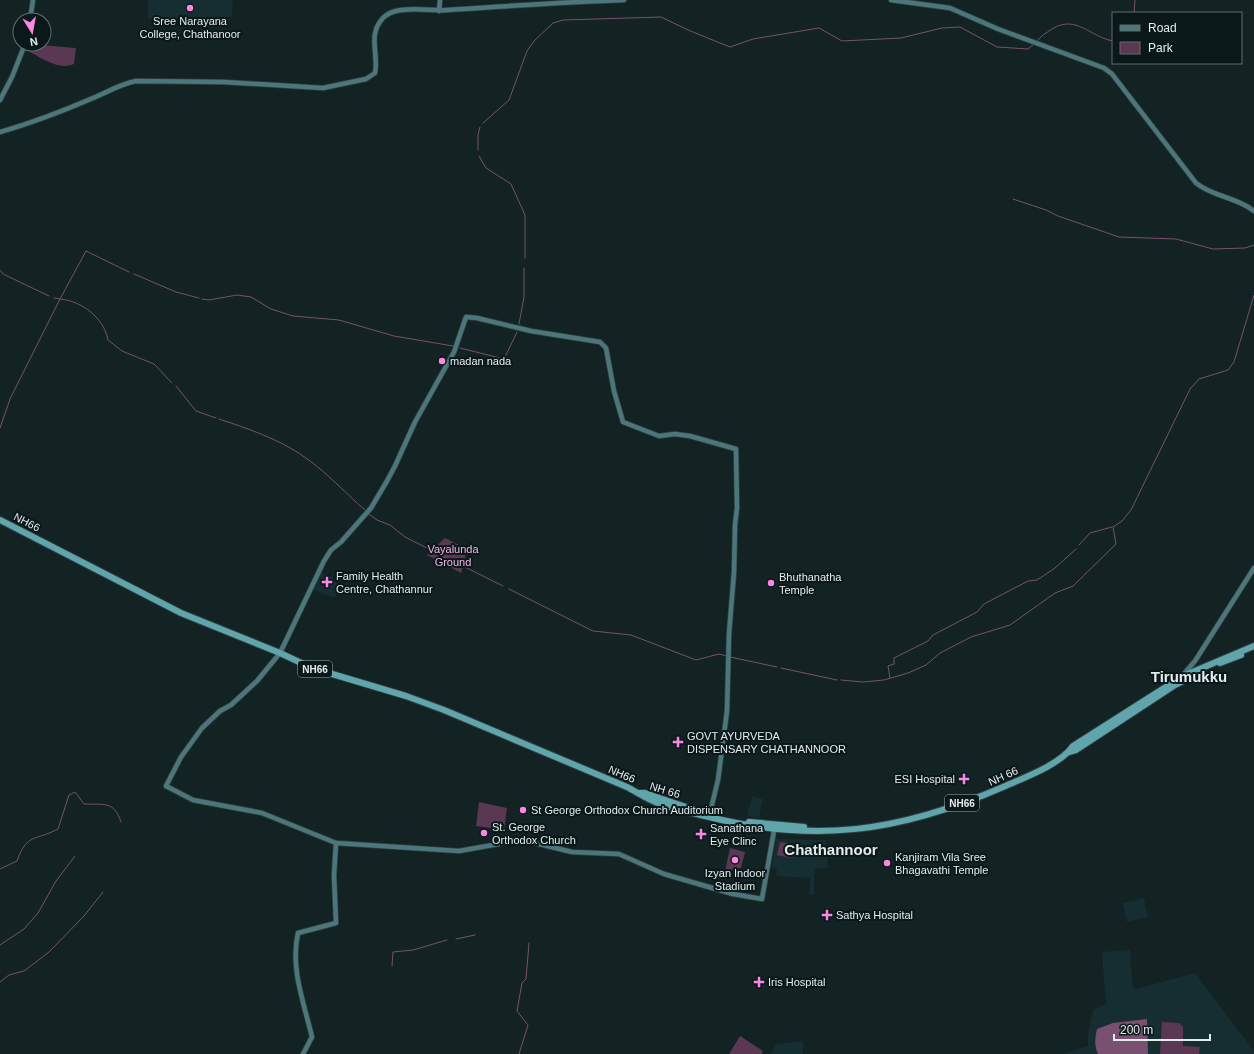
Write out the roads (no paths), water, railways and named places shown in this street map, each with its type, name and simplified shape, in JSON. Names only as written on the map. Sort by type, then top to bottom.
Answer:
[{"type":"highway","name":"NH66","points":[[0,520],[181,613],[280,653],[312,668],[406,696],[444,710],[640,793]]},
{"type":"highway","name":"NH 66","points":[[1069,752],[1073,746],[1183,676],[1254,646]]},
{"type":"highway","name":"NH 66","points":[[640,793],[645,793],[709,815],[775,827],[847,830],[886,825],[962,804],[1024,777],[1069,752],[1076,750],[1175,685],[1210,667],[1254,650]]},
{"type":"street","points":[[31,12],[33,0]]},
{"type":"street","points":[[439,11],[440,0]]},
{"type":"street","points":[[0,132],[89,100],[122,85],[136,81],[223,82],[323,88],[366,79],[375,74],[374,36],[383,17],[397,11],[439,11],[565,2],[624,0]]},
{"type":"street","points":[[891,0],[950,8],[998,29],[1101,67],[1109,72],[1196,183],[1207,191],[1245,204],[1254,211]]},
{"type":"street","points":[[0,100],[12,77],[21,52]]},
{"type":"street","points":[[709,815],[718,780],[722,755],[728,693],[728,652],[737,508],[736,449],[690,436],[675,434],[659,436],[623,422],[614,391],[606,348],[600,342],[525,330],[478,318],[466,317],[454,352],[409,433],[396,466],[371,508],[341,542],[331,550],[324,561],[280,653],[257,681],[231,705],[220,711],[202,728],[181,757],[166,786],[193,800],[262,813],[336,843],[459,851],[510,842],[531,842],[572,852],[619,854],[664,874],[733,894],[762,899],[775,827]]},
{"type":"street","points":[[1183,676],[1254,568]]},
{"type":"street","points":[[1194,661],[1195,670]]},
{"type":"street","points":[[303,1054],[312,1037],[296,974],[295,946],[298,933],[336,924],[334,876],[336,843]]},
{"type":"waterway","points":[[1134,12],[1135,0]]},
{"type":"waterway","points":[[483,123],[509,100],[527,51],[534,41],[553,23],[563,20],[661,17],[730,47],[753,39],[819,28],[842,41],[901,38],[942,28],[960,27],[997,47],[1028,49],[1033,45]]},
{"type":"waterway","points":[[1037,41],[1052,29],[1068,24],[1076,25],[1105,39],[1112,41]]},
{"type":"waterway","points":[[478,150],[478,135],[480,127]]},
{"type":"waterway","points":[[479,156],[486,168],[511,184],[525,215],[525,258]]},
{"type":"waterway","points":[[1013,199],[1119,237],[1176,239],[1213,249],[1245,248],[1254,245]]},
{"type":"waterway","points":[[54,298],[60,299],[86,251],[129,272]]},
{"type":"waterway","points":[[519,324],[524,297],[524,268]]},
{"type":"waterway","points":[[0,270],[3,274],[49,296]]},
{"type":"waterway","points":[[134,274],[176,292],[199,298]]},
{"type":"waterway","points":[[202,299],[209,300],[237,295],[251,297],[271,309],[293,316],[339,320],[394,336],[453,346]]},
{"type":"waterway","points":[[841,680],[863,682],[884,680],[908,673],[926,665],[940,653],[971,637],[1010,625],[1055,593],[1073,586],[1116,544],[1113,527],[1122,521],[1131,510],[1190,389],[1199,379],[1228,370],[1234,362],[1254,295]]},
{"type":"waterway","points":[[0,428],[10,399],[60,299],[76,303],[91,312],[102,325],[108,340],[122,351],[154,364],[172,383]]},
{"type":"waterway","points":[[460,348],[504,359],[517,332]]},
{"type":"waterway","points":[[176,386],[196,411],[216,418]]},
{"type":"waterway","points":[[219,419],[271,438],[291,448],[326,474],[365,510]]},
{"type":"waterway","points":[[369,514],[377,520],[390,525],[405,537],[503,586]]},
{"type":"waterway","points":[[1079,545],[1090,533],[1112,527]]},
{"type":"waterway","points":[[890,678],[888,666],[894,664],[894,658],[928,641],[933,635],[977,612],[984,604],[1028,581],[1037,580],[1055,568],[1076,549]]},
{"type":"waterway","points":[[509,589],[593,631],[631,635],[696,660],[719,654],[727,656]]},
{"type":"waterway","points":[[730,657],[777,667]]},
{"type":"waterway","points":[[781,668],[837,680]]},
{"type":"waterway","points":[[0,869],[17,861],[24,846],[28,842],[58,829],[69,795],[75,792],[84,804],[102,804],[111,807],[115,810],[121,822]]},
{"type":"waterway","points":[[0,945],[24,929],[38,913],[56,881],[75,856]]},
{"type":"waterway","points":[[0,982],[9,975],[24,971],[49,952],[84,916],[103,892]]},
{"type":"waterway","points":[[456,939],[475,935]]},
{"type":"waterway","points":[[392,966],[393,952],[413,950],[447,940]]},
{"type":"waterway","points":[[519,1054],[528,1025],[517,1011],[522,983],[526,979],[529,943]]},
{"type":"place","name":"Sree Narayana College, Chathanoor","points":[[190,8]]},
{"type":"place","name":"madan nada","points":[[442,361]]},
{"type":"place","name":"Family Health Centre, Chathannur","points":[[327,582]]},
{"type":"place","name":"Bhuthanatha Temple","points":[[771,583]]},
{"type":"place","name":"GOVT AYURVEDA DISPENSARY CHATHANNOOR","points":[[678,742]]},
{"type":"place","name":"ESI Hospital","points":[[964,779]]},
{"type":"place","name":"St George Orthodox Church Auditorium","points":[[523,810]]},
{"type":"place","name":"St. George Orthodox Church","points":[[484,833]]},
{"type":"place","name":"Sanathana Eye Clinc","points":[[701,834]]},
{"type":"place","name":"Izyan Indoor Stadium","points":[[735,860]]},
{"type":"place","name":"Kanjiram Vila Sree Bhagavathi Temple","points":[[887,863]]},
{"type":"place","name":"Sathya Hospital","points":[[827,915]]},
{"type":"place","name":"Iris Hospital","points":[[759,982]]},
{"type":"district","name":"Tirumukku","points":[[1189,676]]},
{"type":"district","name":"Chathannoor","points":[[831,849]]},
{"type":"park label","name":"Vayalunda Ground","points":[[453,555]]}]
